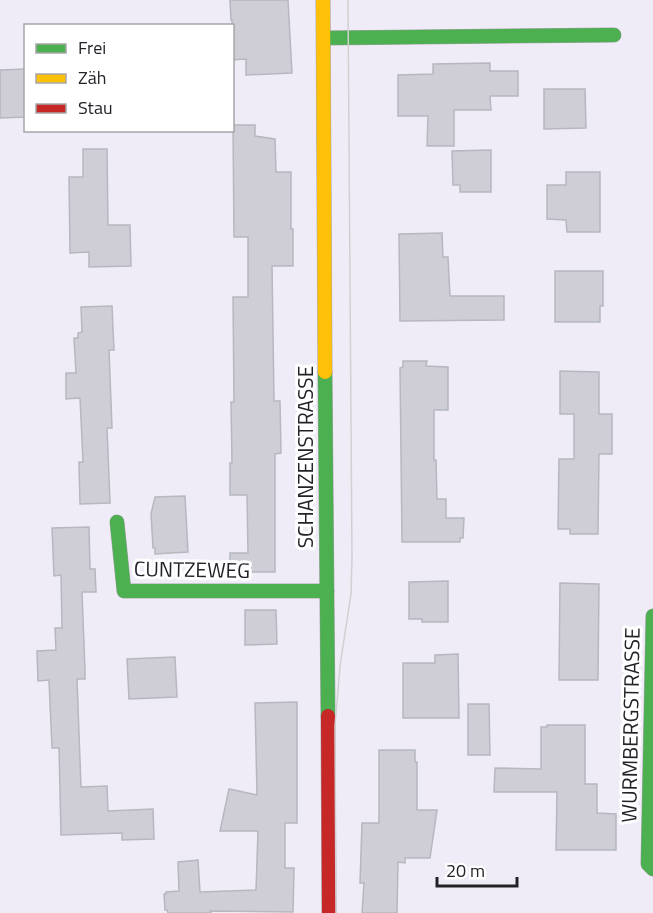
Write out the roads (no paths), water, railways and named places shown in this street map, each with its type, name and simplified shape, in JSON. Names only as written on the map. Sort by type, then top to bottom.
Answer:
[{"type":"street","name":"SCHANZENSTRASSE","points":[[323,0],[329,913]]},
{"type":"street","points":[[324,38],[614,35]]},
{"type":"street","name":"CUNTZEWEG","points":[[117,522],[124,591],[327,591]]},
{"type":"street","name":"WURMBERGSTRASSE","points":[[653,616],[648,864],[653,869]]},
{"type":"tram line","points":[[336,913],[335,726],[340,666],[351,594],[352,559],[348,0]]}]
